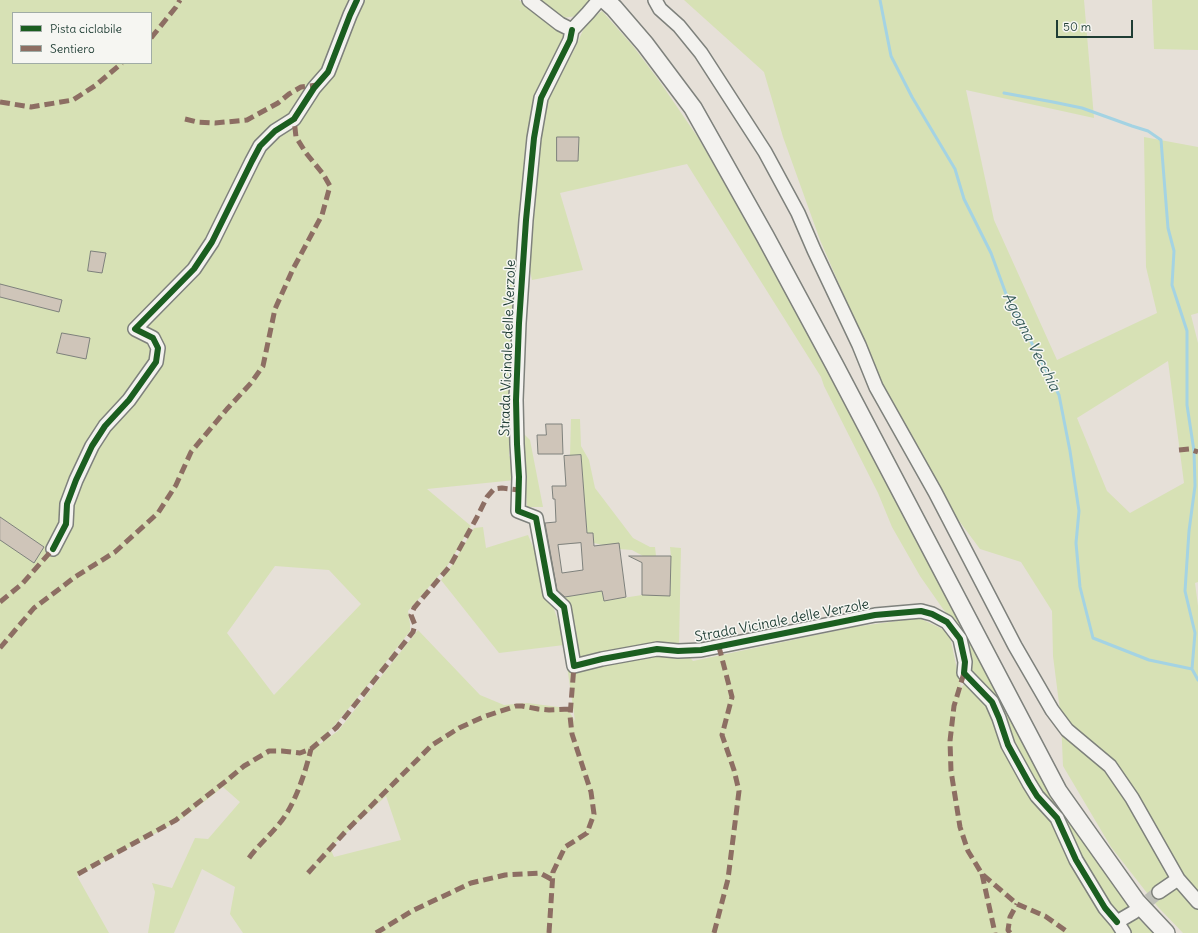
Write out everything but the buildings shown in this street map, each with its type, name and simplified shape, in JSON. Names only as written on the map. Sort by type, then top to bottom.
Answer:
[{"type":"main road","points":[[606,3],[645,44],[693,108],[765,236],[838,371],[1058,791],[1136,901],[1166,933]]},
{"type":"street","points":[[53,549],[66,524],[67,504],[76,480],[92,446],[105,426],[130,400],[156,362],[158,348],[153,338],[135,329],[194,269],[212,242],[260,146],[275,131],[294,119],[314,88],[328,72],[357,0]]},
{"type":"street","points":[[529,0],[560,24],[572,30],[588,13],[606,3]]},
{"type":"street","points":[[655,0],[660,9],[679,26],[701,53],[766,152],[798,214],[859,345],[876,387],[935,492],[1015,646],[1052,710],[1067,730],[1110,766],[1132,798],[1178,879],[1198,902]]},
{"type":"street","name":"Strada Vicinale delle Verzole","points":[[572,30],[570,40],[541,98],[534,138],[526,220],[519,323],[516,400],[519,477],[518,511],[536,518],[550,594],[564,607],[574,666],[602,659],[657,649],[678,651],[701,650],[875,614],[921,611],[932,614],[947,622],[960,639],[965,662],[964,673],[992,702],[1008,745],[1029,783],[1037,796],[1057,818],[1083,873],[1105,908],[1121,928]]},
{"type":"street","points":[[1159,892],[1178,879]]},
{"type":"street","points":[[1121,928],[1134,912]]},
{"type":"green space","points":[[0,0],[519,0],[564,33],[563,43],[538,98],[511,404],[509,456],[517,459],[522,445],[523,433],[530,440],[543,507],[527,507],[525,479],[427,489],[471,526],[448,565],[408,611],[410,631],[368,685],[314,748],[338,731],[418,630],[480,695],[504,705],[527,703],[567,708],[575,721],[564,645],[499,653],[441,580],[452,565],[474,528],[483,527],[486,548],[528,535],[562,633],[557,598],[602,591],[604,601],[642,595],[670,595],[670,547],[681,548],[679,646],[693,661],[854,627],[919,618],[949,632],[961,688],[966,682],[987,702],[1022,786],[1034,801],[1054,821],[1071,865],[1119,933],[243,933],[230,914],[235,887],[202,869],[174,933],[148,933],[155,892],[152,883],[172,888],[195,838],[208,839],[240,802],[223,787],[183,818],[77,876],[109,933],[0,933]],"holes":[[[275,566],[329,570],[361,604],[274,695],[227,633]],[[386,796],[401,840],[334,857],[330,848]]]},
{"type":"green space","points":[[536,0],[589,0],[591,2],[577,16],[563,18]]},
{"type":"green space","points":[[684,0],[1084,0],[1094,118],[966,90],[994,220],[1057,360],[1157,313],[1146,267],[1144,137],[1198,147],[1198,313],[1191,315],[1198,343],[1198,582],[1195,583],[1198,606],[1198,933],[1183,933],[1158,907],[1111,847],[1063,766],[1061,719],[1053,656],[1052,611],[1021,562],[980,549],[948,506],[884,388],[820,240],[783,137],[764,72]],"holes":[[[1168,361],[1184,483],[1130,513],[1107,491],[1077,418]]]},
{"type":"green space","points":[[1152,0],[1198,0],[1198,50],[1154,49]]},
{"type":"green space","points":[[602,11],[633,46],[699,139],[759,243],[830,375],[864,434],[1034,763],[1044,780],[1076,825],[1096,860],[1133,907],[1118,916],[1091,879],[1060,813],[1041,790],[1022,760],[994,697],[971,669],[960,629],[943,609],[920,576],[892,527],[878,493],[824,386],[821,377],[687,164],[560,193],[583,270],[532,280],[529,267],[529,238],[535,209],[537,169],[546,107],[584,28]]},
{"type":"green space","points":[[571,419],[580,419],[581,446],[589,460],[595,488],[633,538],[650,547],[655,547],[656,556],[643,556],[632,550],[619,549],[594,543],[593,533],[587,533],[581,455],[570,456]]},
{"type":"green space","points":[[1136,916],[1153,933],[1126,933],[1124,925]]},
{"type":"waterway","name":"Agogna Vecchia","points":[[880,0],[891,56],[912,97],[955,169],[964,199],[991,253],[1006,294],[1059,395],[1070,451],[1079,511],[1076,543],[1080,587],[1093,638],[1149,660],[1192,669],[1198,680]]},
{"type":"waterway","points":[[1004,93],[1082,108],[1148,131],[1161,140],[1168,228],[1174,251],[1172,285],[1187,331],[1187,405],[1194,451],[1195,486],[1189,531],[1185,591],[1195,633],[1192,669]]},
{"type":"tunnel","points":[[1134,912],[1159,892]]},
{"type":"marked path","points":[[152,37],[180,0]]},
{"type":"marked path","points":[[0,102],[31,107],[73,100],[96,85],[121,64]]},
{"type":"marked path","points":[[185,119],[197,122],[215,123],[247,120],[278,103],[301,87],[317,85]]},
{"type":"marked path","points":[[0,648],[34,608],[75,577],[115,552],[158,513],[176,485],[191,452],[251,383],[263,366],[275,309],[293,269],[322,215],[330,186],[296,137],[294,119]]},
{"type":"marked path","points":[[1179,450],[1189,449],[1198,452]]},
{"type":"marked path","points":[[78,874],[176,820],[244,766],[269,751],[300,753],[311,749],[337,727],[413,632],[415,625],[411,615],[414,608],[450,566],[487,497],[494,489],[502,488],[519,490]]},
{"type":"marked path","points":[[0,602],[22,584],[53,549]]},
{"type":"marked path","points":[[714,933],[728,879],[739,791],[734,770],[722,735],[732,697],[719,647]]},
{"type":"marked path","points":[[549,933],[553,872],[565,847],[587,833],[594,814],[591,792],[572,734],[570,716],[574,666]]},
{"type":"marked path","points":[[964,673],[954,706],[950,741],[951,771],[960,827],[968,851],[982,874],[1017,904],[1045,916],[1069,933]]},
{"type":"marked path","points":[[308,873],[346,831],[432,745],[459,728],[483,717],[516,706],[549,710],[571,709]]},
{"type":"marked path","points":[[249,858],[277,827],[289,809],[301,784],[311,749]]},
{"type":"marked path","points":[[376,933],[412,911],[471,883],[505,875],[540,873],[553,880]]},
{"type":"marked path","points":[[982,874],[995,933]]},
{"type":"marked path","points":[[1010,933],[1008,930],[1010,917],[1017,904]]},
{"type":"cycle path","points":[[53,549],[66,524],[67,504],[76,480],[92,446],[105,426],[129,400],[156,362],[158,348],[153,338],[135,329],[194,269],[212,242],[260,146],[275,131],[294,119],[314,88],[328,72],[357,0]]},
{"type":"cycle path","points":[[572,30],[570,40],[541,98],[534,138],[526,220],[519,323],[516,400],[519,477],[518,511],[536,518],[550,594],[564,607],[574,666],[602,659],[657,649],[678,651],[701,650],[875,615],[921,611],[932,614],[947,622],[960,639],[965,662],[964,673],[992,702],[1008,745],[1029,783],[1037,796],[1057,818],[1076,860],[1105,908],[1117,922]]}]
